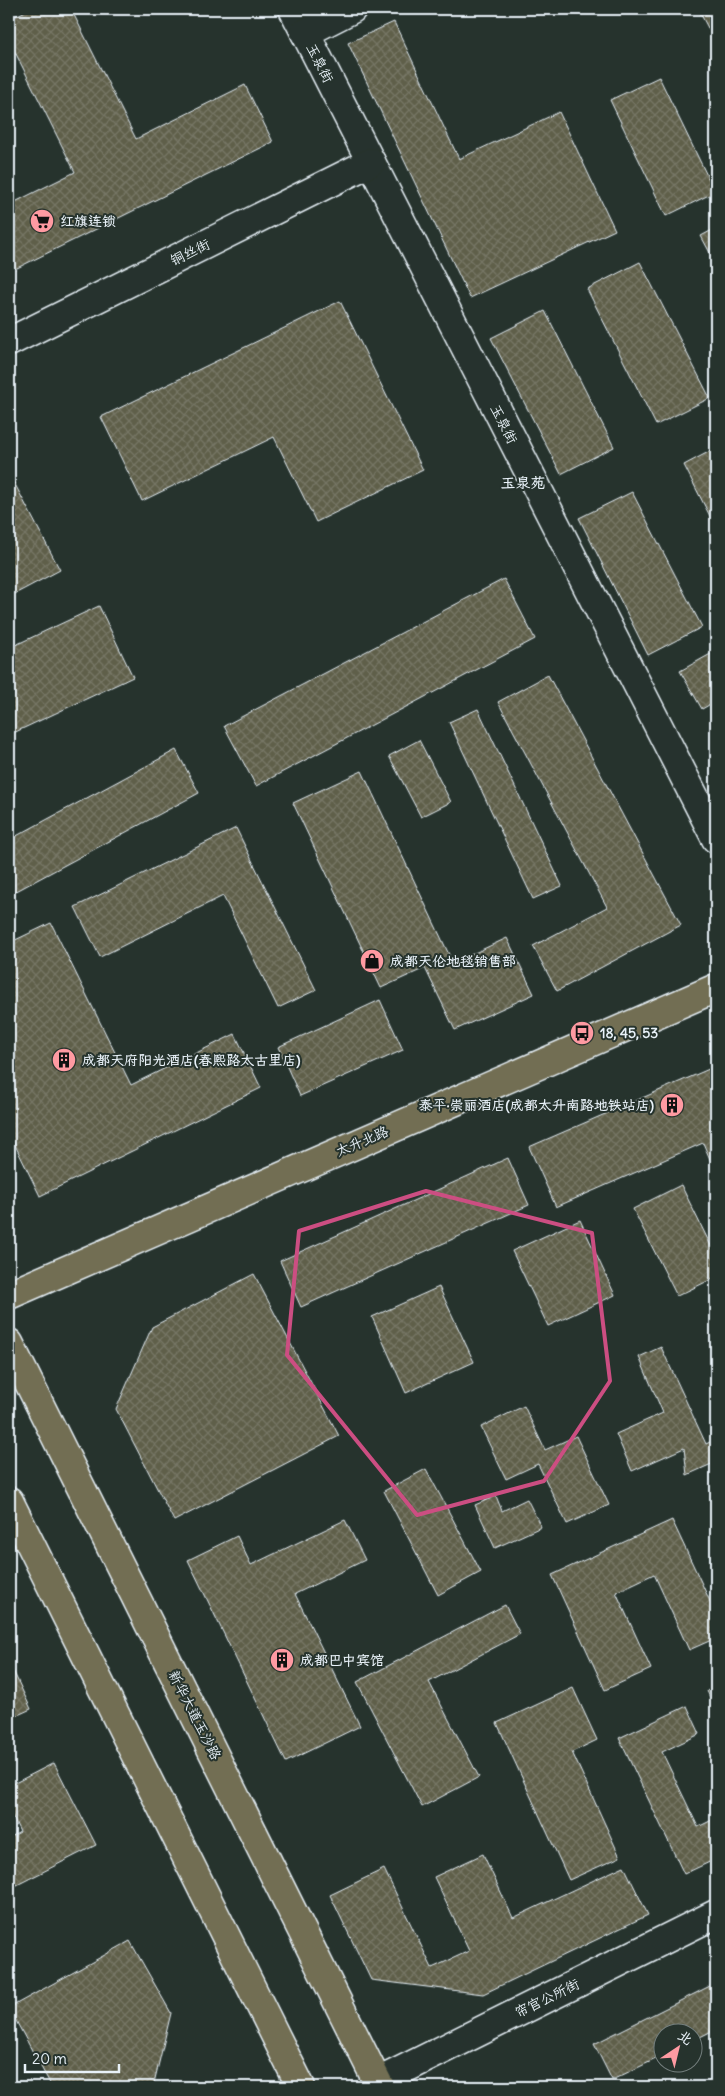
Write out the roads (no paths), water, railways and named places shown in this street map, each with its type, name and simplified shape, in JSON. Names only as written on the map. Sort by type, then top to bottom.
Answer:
[{"type":"main road","name":"太升北路","points":[[9,1295],[716,988]]},
{"type":"main road","name":"新华大道玉沙路","points":[[9,1343],[379,2084]]},
{"type":"main road","points":[[9,1501],[301,2087]]},
{"type":"street","name":"玉泉街","points":[[293,9],[716,839]]},
{"type":"street","points":[[305,33],[352,9]]},
{"type":"street","name":"铜丝街","points":[[9,342],[371,162]]},
{"type":"street","name":"帘官公所街","points":[[379,2084],[716,1914]]},
{"type":"place","name":"红旗连锁","points":[[42,221]]},
{"type":"place","name":"成都天伦地毯销售部","points":[[372,961]]},
{"type":"place","name":"18, 45, 53","points":[[582,1033]]},
{"type":"place","name":"成都天府阳光酒店(春熙路太古里店)","points":[[64,1060]]},
{"type":"place","name":"泰平·崇丽酒店(成都太升南路地铁站店)","points":[[672,1105]]},
{"type":"place","name":"成都巴中宾馆","points":[[282,1660]]},
{"type":"district","name":"玉泉苑","points":[[523,482]]}]
